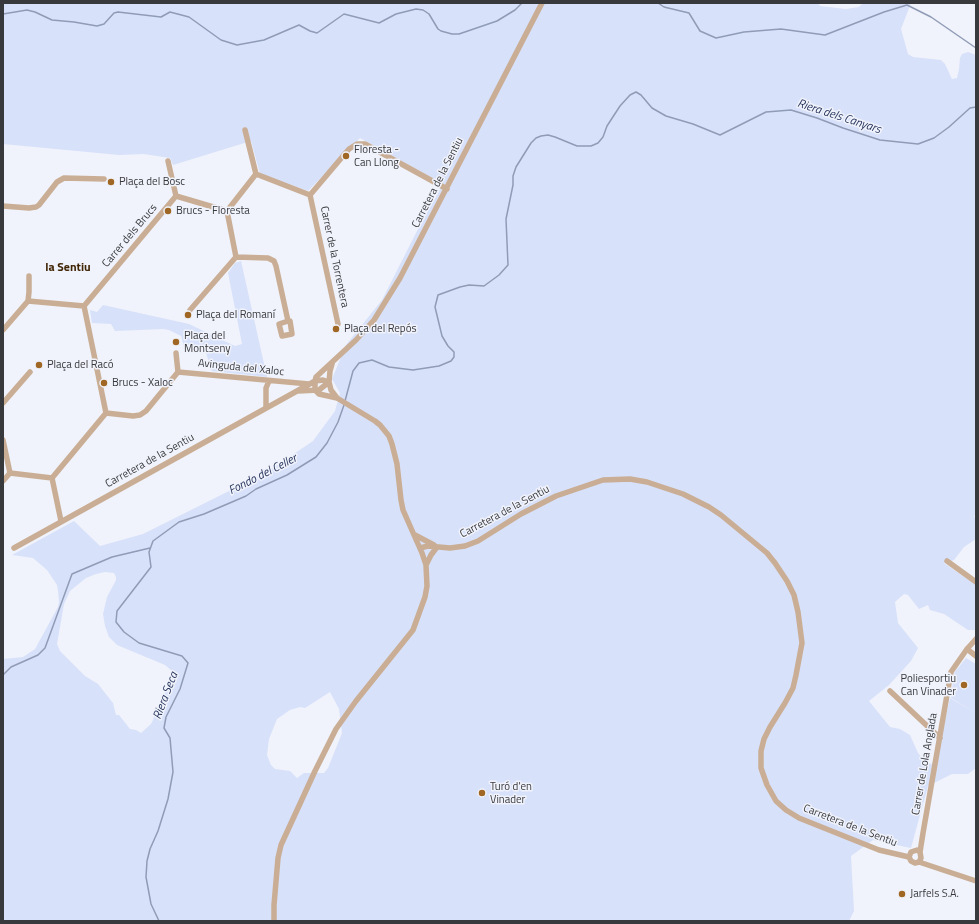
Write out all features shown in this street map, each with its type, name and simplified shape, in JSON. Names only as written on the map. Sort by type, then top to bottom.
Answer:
[{"type":"street","name":"Carretera de la Sentiu","points":[[315,380],[374,320],[400,278],[542,3]]},
{"type":"street","points":[[245,130],[256,174]]},
{"type":"street","points":[[256,174],[310,195],[349,149],[357,144],[364,144],[447,189]]},
{"type":"street","points":[[168,161],[176,196],[227,211]]},
{"type":"street","points":[[236,257],[227,211],[256,174]]},
{"type":"street","points":[[3,206],[29,208],[36,207],[57,182],[64,178],[104,179]]},
{"type":"street","name":"Carrer de la Torrentera","points":[[310,195],[338,324]]},
{"type":"street","name":"Carrer dels Brucs","points":[[84,306],[176,196]]},
{"type":"street","points":[[190,310],[236,257]]},
{"type":"street","points":[[236,257],[268,258],[274,261],[288,321]]},
{"type":"street","points":[[3,330],[28,301],[29,276]]},
{"type":"street","points":[[28,301],[84,306],[106,413]]},
{"type":"street","points":[[106,413],[133,416],[140,415],[146,410],[178,372],[176,353]]},
{"type":"street","points":[[335,361],[330,371],[329,382],[331,390],[339,399]]},
{"type":"street","points":[[3,403],[30,372]]},
{"type":"street","name":"Avinguda del Xaloc","points":[[178,372],[309,384]]},
{"type":"street","points":[[257,380],[266,388]]},
{"type":"street","points":[[296,392],[315,380],[329,382]]},
{"type":"street","points":[[315,380],[315,390]]},
{"type":"street","name":"Avinguda del Xaloc","points":[[299,383],[315,380]]},
{"type":"street","points":[[266,408],[266,388],[269,381]]},
{"type":"street","points":[[296,392],[323,388],[329,382]]},
{"type":"street","points":[[274,921],[278,858],[281,845],[336,729],[356,701],[413,630],[425,597],[427,586],[426,565],[400,500],[397,464],[389,436],[380,425],[354,408],[339,399],[320,394],[315,390]]},
{"type":"street","name":"Carretera de la Sentiu","points":[[14,548],[296,392]]},
{"type":"street","points":[[52,478],[106,413]]},
{"type":"street","points":[[3,440],[10,473]]},
{"type":"street","points":[[10,473],[52,478]]},
{"type":"street","points":[[3,481],[10,473]]},
{"type":"street","points":[[52,478],[62,521]]},
{"type":"street","name":"Carretera de la Sentiu","points":[[421,551],[428,546],[458,548],[478,541],[521,514],[556,496],[603,480],[630,479],[660,485],[683,494],[709,507],[759,546],[775,563],[794,595],[802,643],[796,675],[793,688],[786,703],[770,727],[764,739],[761,750],[761,768],[767,785],[776,801],[786,810],[799,818],[879,850],[909,857]]},
{"type":"street","name":"Carretera de la Sentiu","points":[[414,534],[438,547]]},
{"type":"street","points":[[426,565],[431,555],[438,547]]},
{"type":"street","points":[[947,561],[976,582]]},
{"type":"street","name":"Carrer de Lola Anglada","points":[[920,852],[951,672],[976,639]]},
{"type":"street","points":[[967,649],[976,656]]},
{"type":"street","points":[[890,691],[940,738]]},
{"type":"street","points":[[919,862],[922,856],[920,852],[917,850],[910,853],[909,857],[913,862],[919,862],[976,881]]},
{"type":"shaded area","points":[[3,3],[818,3],[820,6],[846,9],[859,7],[863,3],[911,3],[901,29],[908,54],[913,57],[941,60],[945,64],[952,79],[957,78],[962,54],[968,52],[976,55],[976,512],[974,517],[976,518],[976,539],[964,547],[954,560],[944,563],[976,585],[976,630],[968,630],[944,614],[930,610],[928,605],[919,609],[908,595],[904,594],[895,602],[898,623],[918,648],[911,661],[889,685],[869,701],[890,727],[900,729],[910,735],[918,753],[927,763],[932,764],[942,734],[950,698],[976,713],[976,768],[968,774],[952,774],[928,786],[911,848],[873,840],[851,856],[854,911],[849,921],[3,921],[3,659],[23,657],[35,649],[58,607],[59,602],[57,585],[47,570],[33,558],[12,555],[74,521],[100,546],[143,534],[267,472],[313,441],[335,411],[340,393],[332,379],[346,345],[382,300],[443,184],[360,138],[308,191],[260,174],[251,141],[173,165],[170,158],[144,154],[119,155],[3,144]],"holes":[[[105,572],[114,573],[116,577],[116,580],[107,597],[103,614],[109,637],[117,645],[165,665],[172,671],[169,685],[157,707],[153,720],[151,724],[141,733],[130,729],[119,715],[116,715],[113,703],[98,684],[85,676],[60,651],[57,644],[64,604],[70,591],[86,578]],[[330,692],[339,709],[342,733],[328,768],[324,773],[304,773],[297,778],[290,771],[275,769],[271,765],[267,755],[269,739],[277,719],[290,710],[300,707],[305,708]]]},
{"type":"shaded area","points":[[241,261],[267,377],[212,371],[204,347],[185,351],[181,336],[169,330],[115,331],[111,324],[92,323],[90,310],[97,312],[103,305],[189,324],[235,346],[242,344],[228,273],[235,263]]},
{"type":"shaded area","name":"Poliesportiu Can Vinader","points":[[966,658],[976,664],[976,713],[951,698],[954,673]]},
{"type":"waterway","points":[[3,14],[27,10],[52,20],[97,26],[104,24],[114,13],[118,12],[161,17],[170,12],[189,17],[221,40],[237,45],[264,40],[299,25],[317,33],[344,14],[379,23],[396,14],[416,9],[423,10],[429,14],[438,29],[441,31],[459,34],[497,21],[515,10],[522,3]]},
{"type":"waterway","points":[[658,3],[664,7],[689,13],[700,31],[716,38],[744,32],[781,29],[825,35],[884,12],[907,5],[931,17],[976,48]]},
{"type":"waterway","name":"Riera dels Canyars","points":[[345,401],[353,371],[359,363],[372,360],[389,367],[413,370],[439,366],[451,361],[454,357],[454,352],[442,336],[435,307],[438,295],[469,285],[484,286],[499,275],[508,265],[506,219],[513,185],[513,176],[516,167],[531,143],[536,138],[548,135],[577,146],[591,146],[598,143],[603,137],[607,126],[620,106],[630,95],[636,92],[641,95],[652,108],[666,116],[693,124],[720,135],[766,112],[791,110],[880,140],[918,144],[934,138],[970,108],[976,107]]},
{"type":"waterway","name":"Riera Seca","points":[[159,921],[151,904],[146,877],[147,861],[168,799],[173,772],[170,738],[164,728],[166,717],[180,689],[188,663],[182,656],[139,643],[124,632],[116,622],[117,611],[151,567],[149,552],[153,541],[179,522],[204,514],[246,496],[256,489],[287,475],[316,457],[327,443],[338,422],[344,405]]},
{"type":"waterway","name":"Fondo del Celler","points":[[3,675],[11,667],[38,655],[45,648],[72,574],[112,557],[150,548]]},
{"type":"place","name":"Floresta - Can Llong","points":[[346,156]]},
{"type":"place","name":"Plaça del Bosc","points":[[111,182]]},
{"type":"place","name":"Brucs - Floresta","points":[[168,211]]},
{"type":"place","name":"Plaça del Romaní","points":[[188,315]]},
{"type":"place","name":"Plaça del Repós","points":[[336,329]]},
{"type":"place","name":"Plaça del Montseny","points":[[176,342]]},
{"type":"place","name":"Plaça del Racó","points":[[39,365]]},
{"type":"place","name":"Brucs - Xaloc","points":[[104,383]]},
{"type":"place","name":"Poliesportiu Can Vinader","points":[[964,685]]},
{"type":"place","name":"Turó d'en Vinader","points":[[482,793]]},
{"type":"place","name":"Jarfels S.A.","points":[[902,894]]},
{"type":"district","name":"la Sentiu","points":[[68,268]]}]
